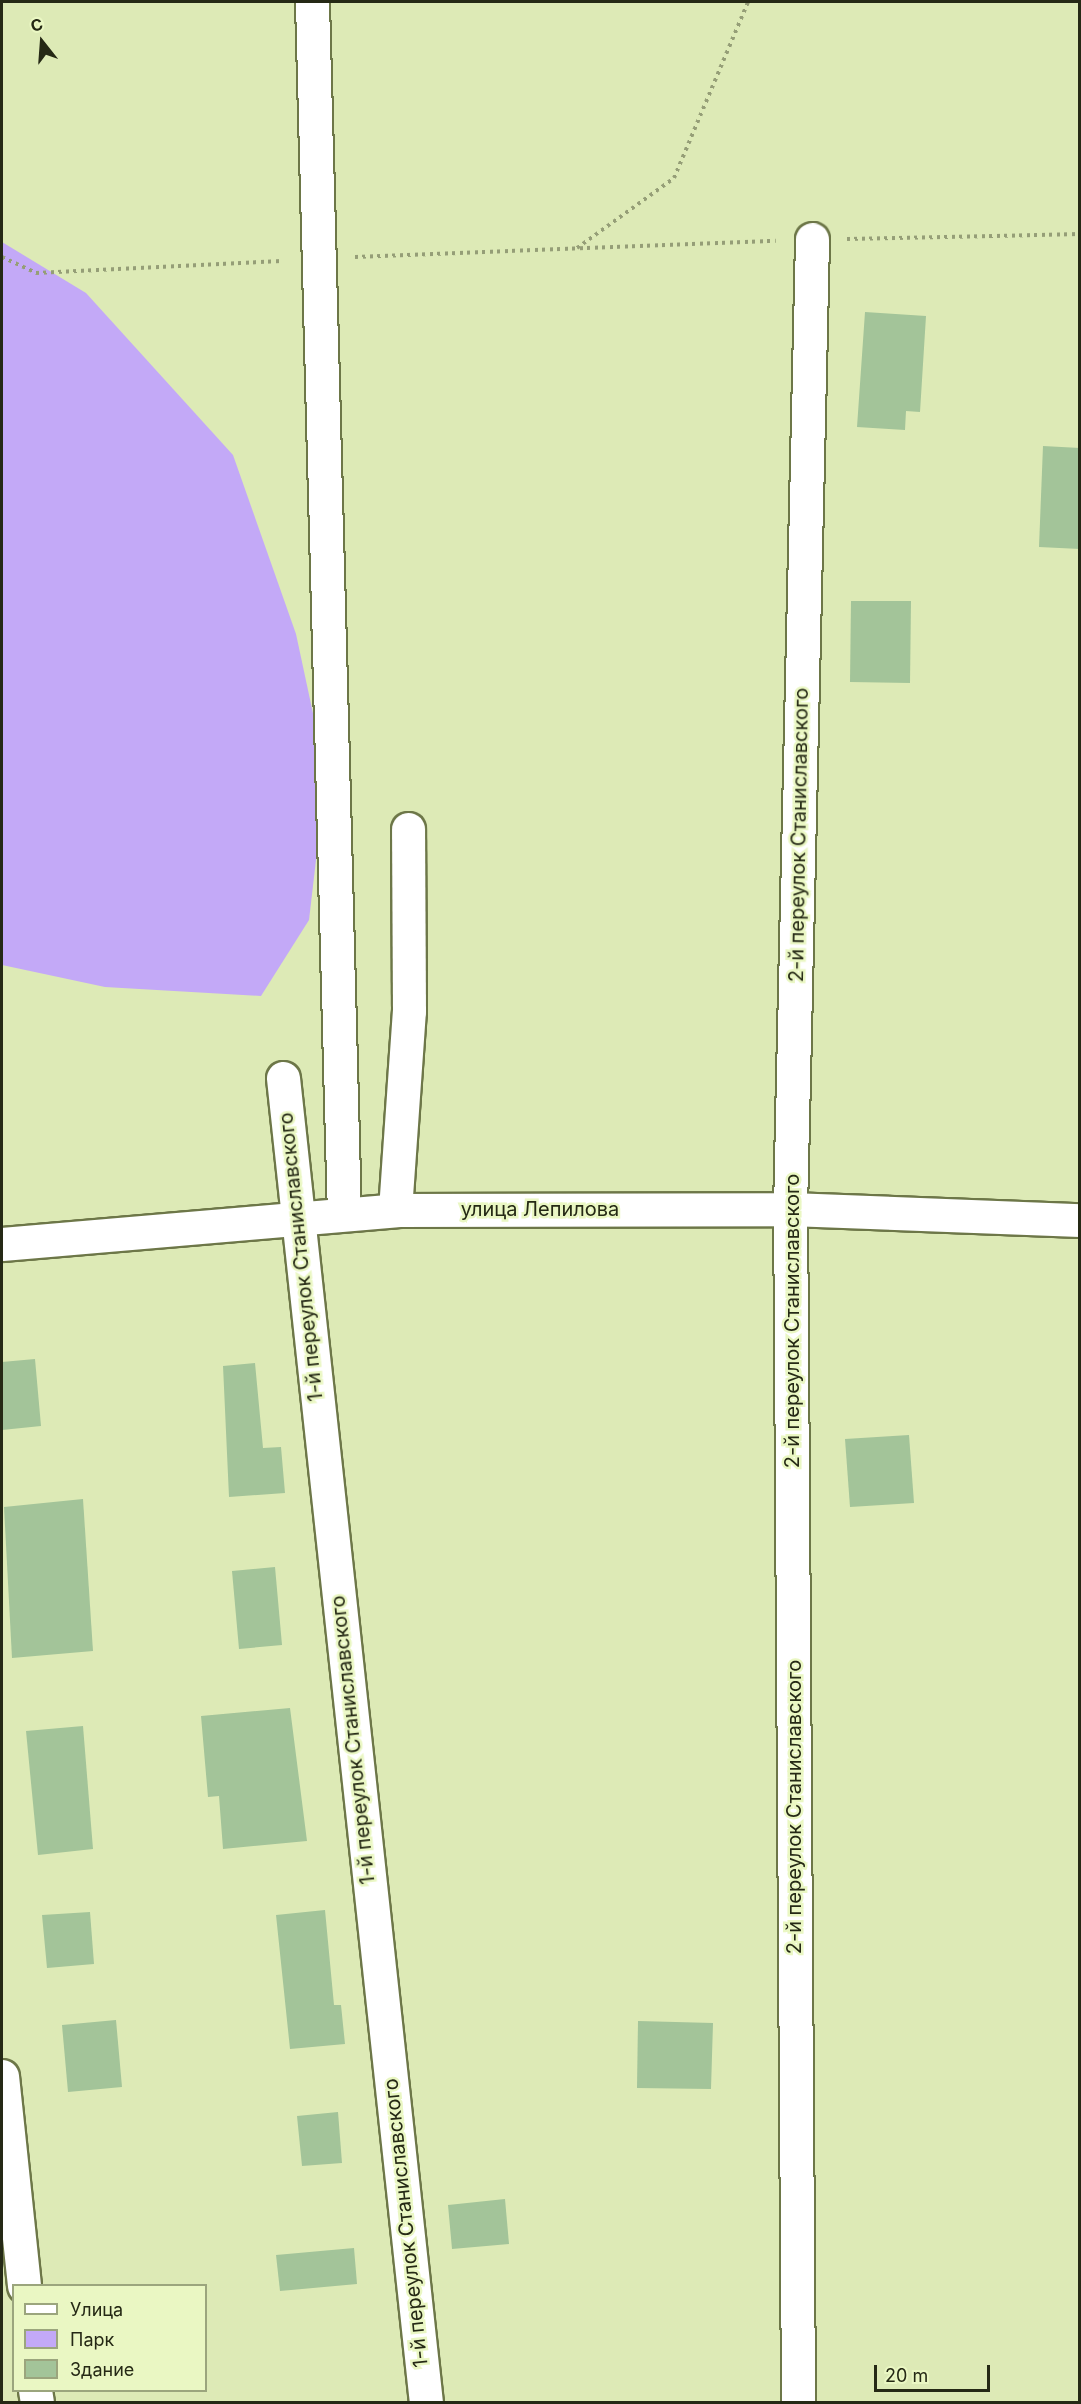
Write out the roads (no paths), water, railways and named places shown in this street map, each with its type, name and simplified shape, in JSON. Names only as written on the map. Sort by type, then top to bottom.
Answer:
[{"type":"street","points":[[312,2],[344,1213]]},
{"type":"street","name":"2-й переулок Станиславского","points":[[798,2403],[790,1209],[812,239]]},
{"type":"street","points":[[395,1210],[409,1011],[408,830]]},
{"type":"street","name":"1-й переулок Станиславского","points":[[283,1078],[296,1217],[426,2403]]},
{"type":"street","name":"улица Лепилова","points":[[2,1244],[395,1210],[790,1209],[1080,1220]]},
{"type":"street","points":[[2,2076],[24,2284]]}]
